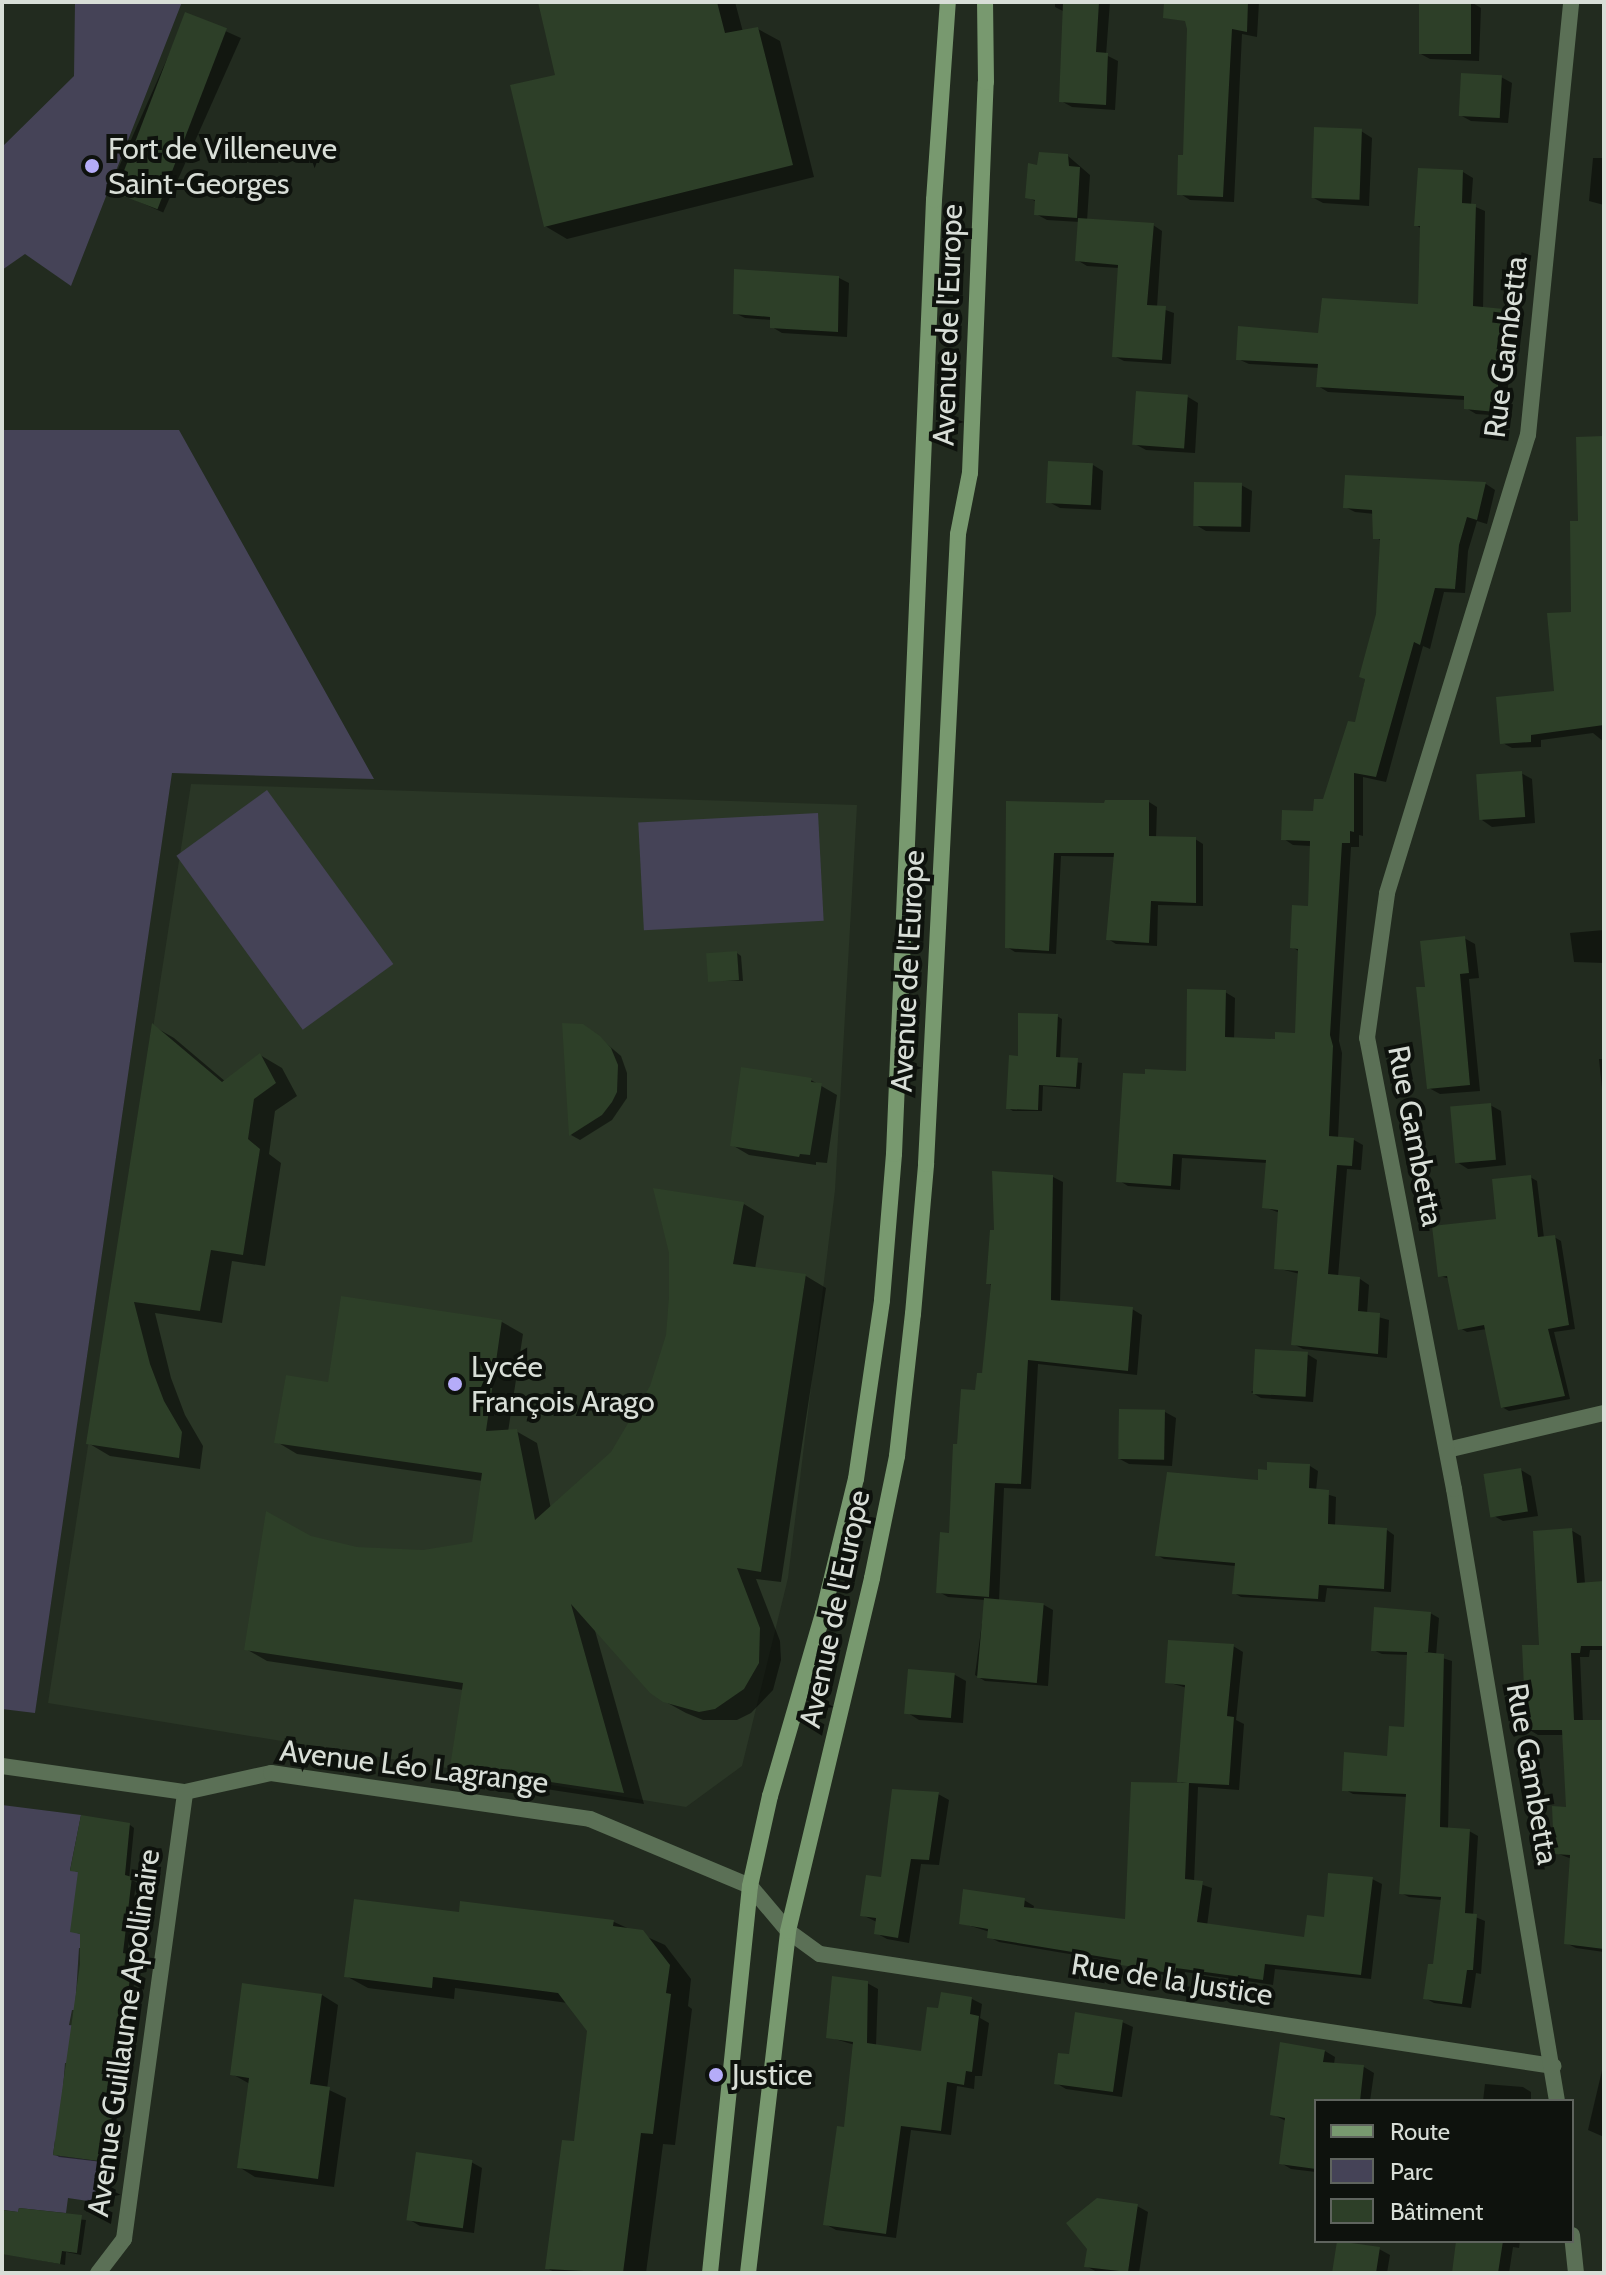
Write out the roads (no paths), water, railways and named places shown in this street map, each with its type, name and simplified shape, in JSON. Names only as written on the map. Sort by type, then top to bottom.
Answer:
[{"type":"main road","name":"Avenue de l'Europe","points":[[710,2273],[750,1886],[770,1796],[823,1614],[856,1479],[882,1300],[895,1138],[934,200],[948,2]]},
{"type":"main road","name":"Avenue de l'Europe","points":[[748,2273],[788,1931],[872,1578],[897,1456],[913,1314],[926,1164],[958,534],[970,473],[986,82],[985,2]]},
{"type":"street","name":"Rue Gambetta","points":[[1557,2099],[1447,1450],[1367,1038],[1387,893],[1528,435],[1571,2]]},
{"type":"street","points":[[1447,1450],[1604,1413]]},
{"type":"street","name":"Avenue Léo Lagrange","points":[[2,1766],[185,1792],[271,1773],[590,1819],[750,1886],[788,1931]]},
{"type":"street","name":"Avenue Guillaume Apollinaire","points":[[98,2273],[124,2239],[185,1792]]},
{"type":"street","name":"Rue de la Justice","points":[[788,1931],[820,1954],[1553,2066]]},
{"type":"street","points":[[1573,2243],[1576,2273]]},
{"type":"place","name":"Fort de Villeneuve Saint-Georges","points":[[92,166]]},
{"type":"place","name":"Lycée François Arago","points":[[455,1384]]},
{"type":"place","name":"Justice","points":[[716,2075]]}]
